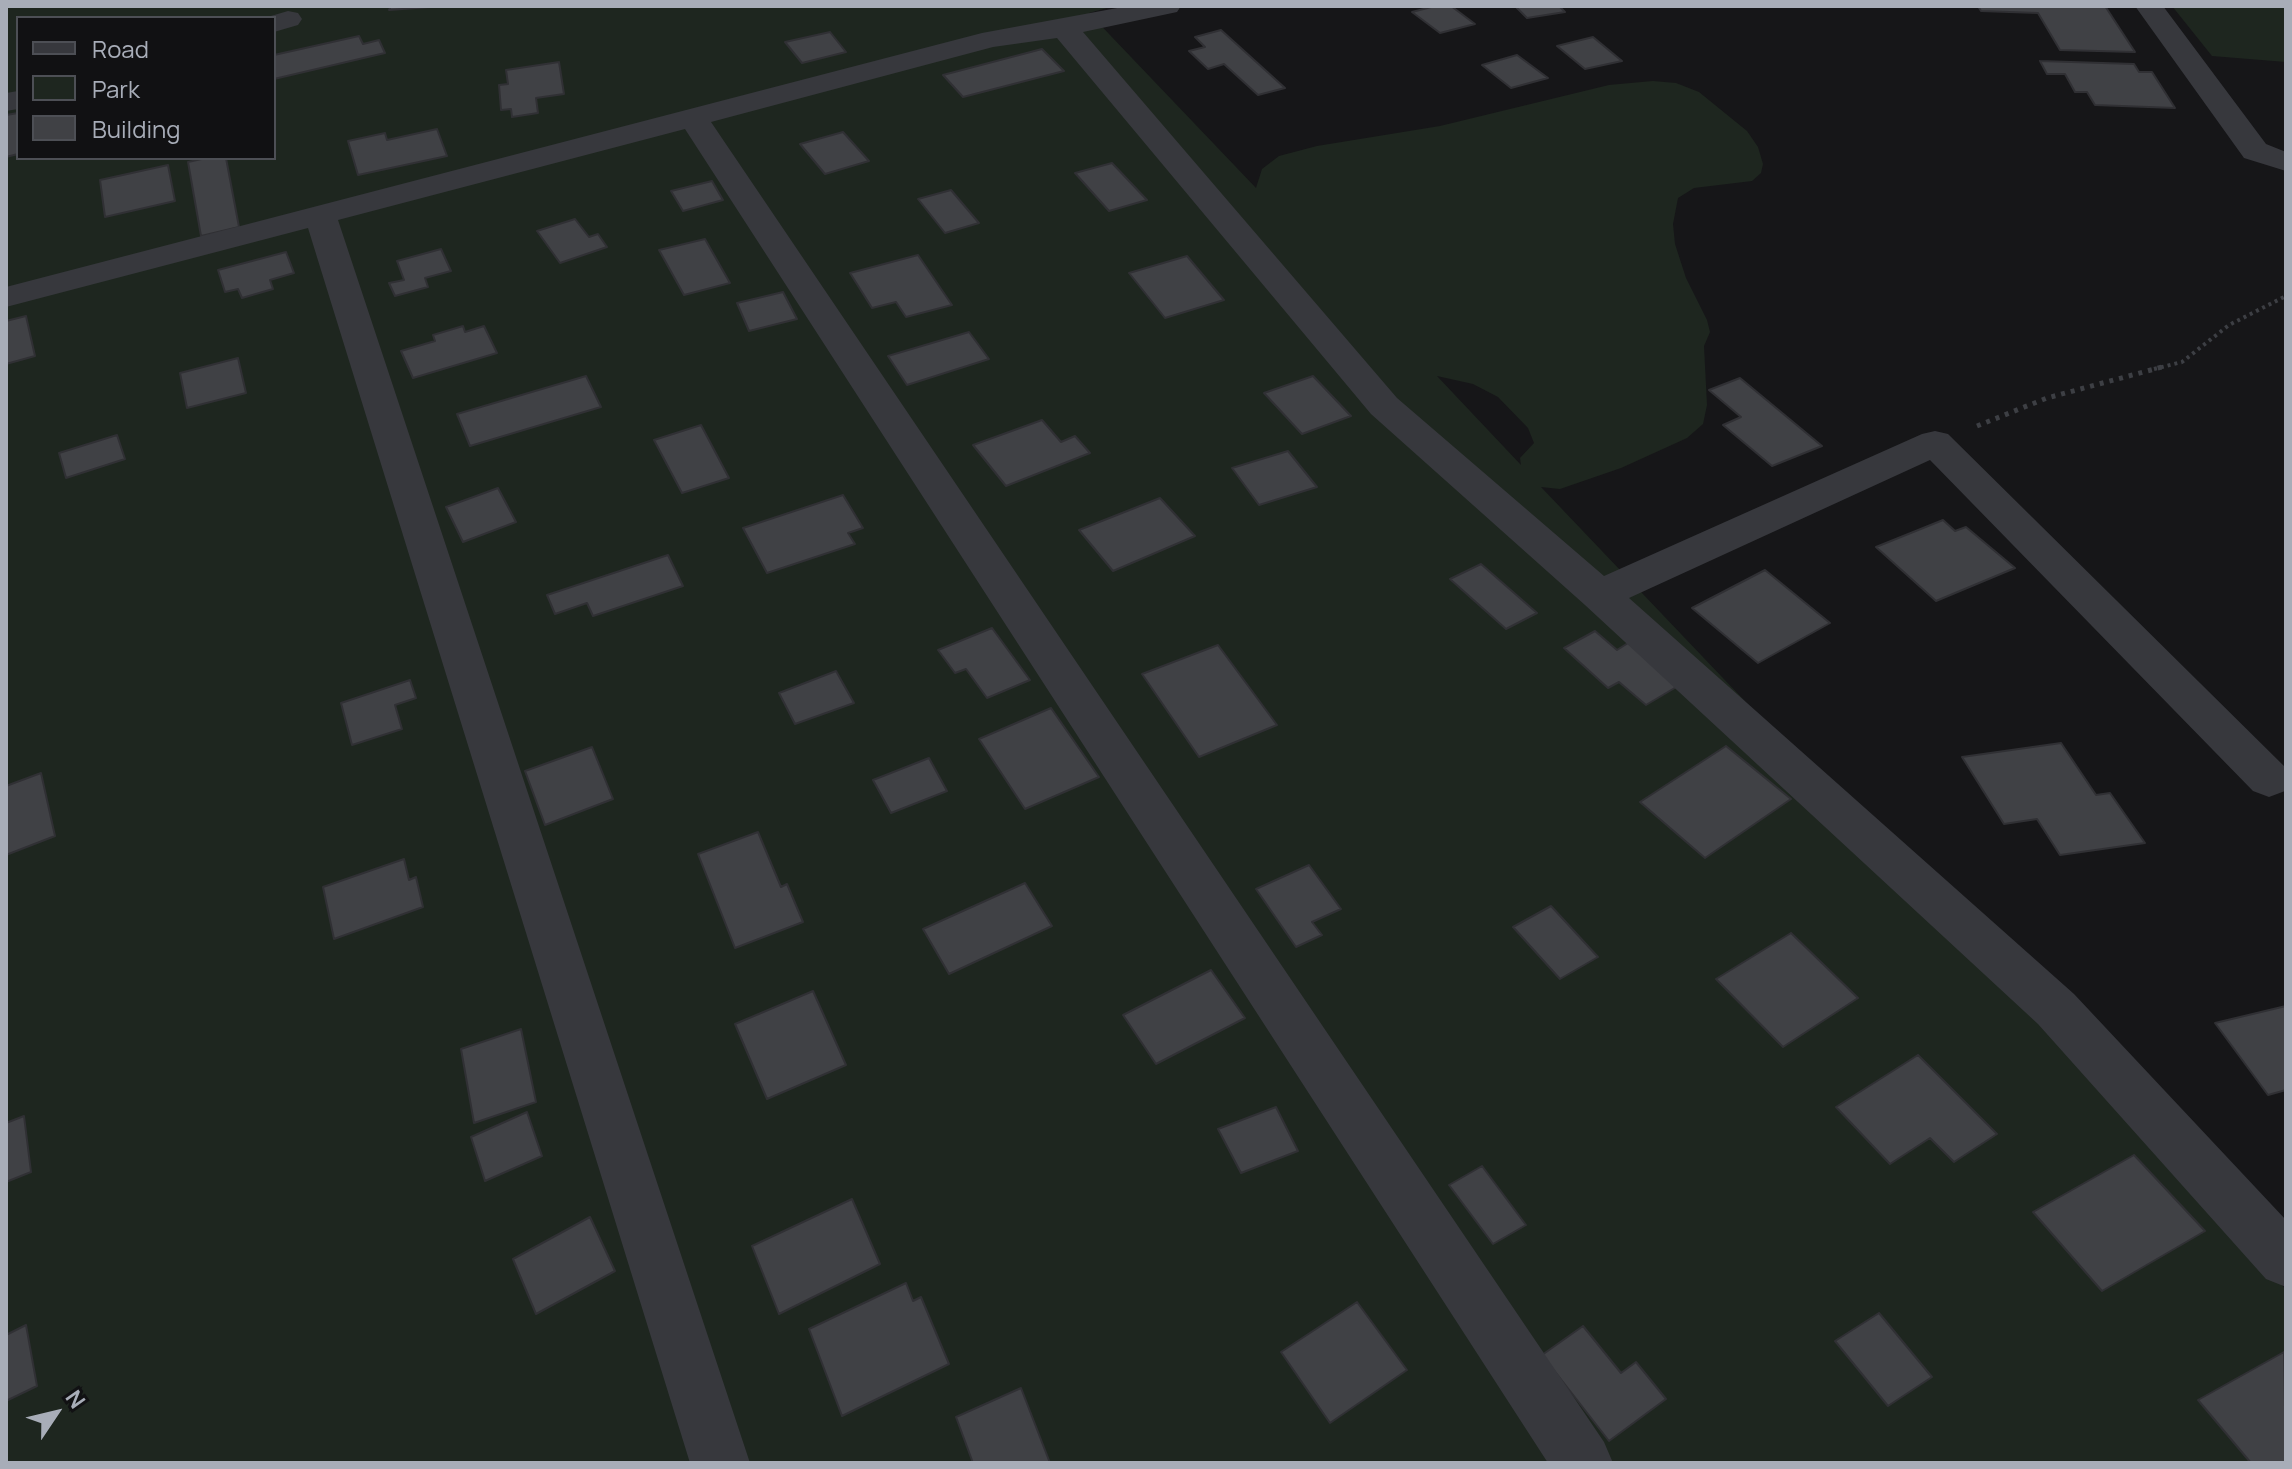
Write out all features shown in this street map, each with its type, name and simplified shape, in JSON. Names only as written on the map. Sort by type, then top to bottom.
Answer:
[{"type":"lane","points":[[6,297],[992,39],[1064,28],[1167,6]]},
{"type":"lane","points":[[2149,6],[2255,151],[2286,162]]},
{"type":"lane","points":[[1064,28],[1384,406],[1599,595],[2056,1009],[2286,1260]]},
{"type":"lane","points":[[693,118],[1583,1463]]},
{"type":"lane","points":[[320,216],[720,1463]]},
{"type":"lane","points":[[1599,595],[1935,443],[2269,779]]},
{"type":"path","points":[[1935,443],[2047,398],[2182,362],[2229,325],[2286,296]]},
{"type":"green space","points":[[6,6],[1114,6],[1089,13],[1256,188],[1262,169],[1279,156],[1317,146],[1440,126],[1609,85],[1653,81],[1676,83],[1699,92],[1747,131],[1758,147],[1763,164],[1761,173],[1752,181],[1694,188],[1678,198],[1673,224],[1675,244],[1710,332],[1704,346],[1707,405],[1703,424],[1687,438],[1621,468],[1560,489],[1541,487],[2164,1141],[2286,1290],[2286,1463],[6,1463]],"holes":[[[1437,376],[1473,384],[1498,397],[1528,428],[1534,443],[1520,458],[1521,465]]]},
{"type":"green space","points":[[2172,6],[2286,6],[2286,62],[2212,56]]},
{"type":"building","points":[[391,6],[444,6],[389,10]]},
{"type":"building","points":[[1435,6],[1451,6],[1475,24],[1440,33],[1412,12]]},
{"type":"building","points":[[1515,6],[1559,6],[1565,12],[1527,18]]},
{"type":"building","points":[[1978,6],[2105,6],[2135,52],[2060,50],[2038,13],[1981,11]]},
{"type":"building","points":[[1221,30],[1285,88],[1258,95],[1224,64],[1208,69],[1189,51],[1205,47],[1195,37]]},
{"type":"building","points":[[830,32],[846,52],[802,63],[785,42]]},
{"type":"building","points":[[359,36],[363,44],[379,40],[385,53],[276,79],[276,55]]},
{"type":"building","points":[[1593,37],[1622,61],[1585,69],[1557,46]]},
{"type":"building","points":[[1042,49],[1064,71],[963,97],[943,75]]},
{"type":"building","points":[[1517,55],[1548,78],[1511,88],[1482,65]]},
{"type":"building","points":[[2040,61],[2134,64],[2139,72],[2152,72],[2175,108],[2095,105],[2087,92],[2075,92],[2065,74],[2047,74]]},
{"type":"building","points":[[559,62],[564,94],[536,98],[538,113],[512,117],[511,109],[501,110],[499,85],[508,84],[506,70]]},
{"type":"building","points":[[16,113],[16,154],[6,157],[6,115]]},
{"type":"building","points":[[437,129],[447,156],[358,175],[348,141],[385,133],[387,140]]},
{"type":"building","points":[[843,132],[869,161],[825,174],[800,144]]},
{"type":"building","points":[[226,160],[239,227],[201,236],[188,162]]},
{"type":"building","points":[[1112,163],[1147,200],[1109,211],[1075,173]]},
{"type":"building","points":[[168,165],[175,201],[105,217],[100,180]]},
{"type":"building","points":[[712,181],[723,200],[683,211],[671,191]]},
{"type":"building","points":[[951,190],[979,223],[945,233],[918,199]]},
{"type":"building","points":[[575,219],[589,237],[598,234],[607,247],[560,263],[537,231]]},
{"type":"building","points":[[705,239],[730,283],[684,295],[659,250]]},
{"type":"building","points":[[441,249],[451,271],[425,278],[428,287],[395,296],[389,283],[404,280],[397,261]]},
{"type":"building","points":[[286,252],[294,273],[270,280],[273,289],[242,298],[238,289],[225,292],[218,270]]},
{"type":"building","points":[[918,255],[952,305],[906,317],[896,302],[872,308],[850,273]]},
{"type":"building","points":[[1187,256],[1224,300],[1165,318],[1129,273]]},
{"type":"building","points":[[783,292],[797,319],[749,331],[737,303]]},
{"type":"building","points":[[26,316],[35,356],[6,364],[6,321]]},
{"type":"building","points":[[463,326],[465,332],[484,326],[497,353],[413,378],[401,351],[435,341],[433,335]]},
{"type":"building","points":[[969,332],[989,359],[907,385],[888,356]]},
{"type":"building","points":[[238,358],[246,393],[187,408],[180,373]]},
{"type":"building","points":[[586,376],[601,407],[470,446],[457,414]]},
{"type":"building","points":[[1313,376],[1351,416],[1302,434],[1264,393]]},
{"type":"building","points":[[1740,378],[1822,446],[1772,466],[1723,425],[1741,417],[1709,390]]},
{"type":"building","points":[[1042,420],[1061,442],[1075,436],[1090,453],[1006,486],[973,445]]},
{"type":"building","points":[[701,425],[729,478],[682,493],[654,440]]},
{"type":"building","points":[[117,435],[125,459],[66,478],[59,453]]},
{"type":"building","points":[[1288,451],[1317,487],[1259,505],[1232,468]]},
{"type":"building","points":[[498,488],[516,522],[463,542],[446,507]]},
{"type":"building","points":[[843,495],[863,528],[848,533],[855,544],[767,573],[743,528]]},
{"type":"building","points":[[1160,498],[1195,536],[1113,571],[1079,530]]},
{"type":"building","points":[[1943,520],[1955,531],[1966,527],[2015,568],[1936,601],[1876,547]]},
{"type":"building","points":[[668,555],[683,586],[593,616],[587,603],[555,614],[547,595]]},
{"type":"building","points":[[1481,564],[1537,613],[1506,629],[1450,579]]},
{"type":"building","points":[[1765,570],[1830,623],[1758,663],[1692,608]]},
{"type":"building","points":[[992,628],[1030,680],[987,698],[966,669],[955,673],[938,650]]},
{"type":"building","points":[[1595,631],[1617,650],[1628,643],[1678,686],[1646,705],[1619,682],[1608,688],[1564,648]]},
{"type":"building","points":[[1218,645],[1277,725],[1199,757],[1142,674]]},
{"type":"building","points":[[836,671],[854,703],[795,724],[779,693]]},
{"type":"building","points":[[410,680],[416,698],[395,705],[402,729],[352,745],[341,703]]},
{"type":"building","points":[[1051,708],[1099,777],[1025,809],[979,739]]},
{"type":"building","points":[[2061,743],[2096,795],[2110,793],[2145,843],[2060,855],[2037,819],[2004,824],[1962,757]]},
{"type":"building","points":[[1726,746],[1791,799],[1705,858],[1640,802]]},
{"type":"building","points":[[592,747],[613,799],[545,825],[525,771]]},
{"type":"building","points":[[929,758],[947,791],[891,813],[873,780]]},
{"type":"building","points":[[41,773],[55,836],[6,855],[6,786]]},
{"type":"building","points":[[758,832],[781,887],[787,884],[803,922],[735,948],[698,854]]},
{"type":"building","points":[[404,859],[409,880],[416,877],[423,907],[334,939],[323,887]]},
{"type":"building","points":[[1309,865],[1341,909],[1312,922],[1322,935],[1296,947],[1256,889]]},
{"type":"building","points":[[1025,883],[1052,926],[949,974],[923,929]]},
{"type":"building","points":[[1551,906],[1598,957],[1560,979],[1513,927]]},
{"type":"building","points":[[1791,933],[1858,998],[1783,1047],[1716,979]]},
{"type":"building","points":[[1211,970],[1245,1018],[1156,1064],[1123,1015]]},
{"type":"building","points":[[813,991],[846,1065],[767,1099],[735,1024]]},
{"type":"building","points":[[2286,1006],[2286,1090],[2268,1095],[2215,1023]]},
{"type":"building","points":[[521,1029],[536,1102],[474,1123],[461,1049]]},
{"type":"building","points":[[1918,1055],[1997,1134],[1954,1162],[1930,1138],[1890,1164],[1836,1107]]},
{"type":"building","points":[[1276,1107],[1298,1151],[1241,1173],[1218,1129]]},
{"type":"building","points":[[527,1112],[542,1156],[485,1181],[471,1137]]},
{"type":"building","points":[[24,1116],[31,1172],[6,1182],[6,1123]]},
{"type":"building","points":[[2134,1155],[2205,1231],[2102,1291],[2033,1212]]},
{"type":"building","points":[[1482,1166],[1526,1225],[1493,1244],[1449,1185]]},
{"type":"building","points":[[852,1199],[880,1264],[779,1314],[752,1246]]},
{"type":"building","points":[[590,1217],[615,1271],[536,1314],[513,1259]]},
{"type":"building","points":[[906,1283],[913,1301],[921,1297],[949,1364],[842,1416],[809,1329]]},
{"type":"building","points":[[1357,1302],[1407,1370],[1330,1423],[1281,1352]]},
{"type":"building","points":[[1879,1313],[1932,1377],[1888,1406],[1835,1341]]},
{"type":"building","points":[[26,1325],[37,1386],[6,1401],[6,1335]]},
{"type":"building","points":[[1583,1326],[1621,1373],[1636,1362],[1666,1399],[1609,1441],[1542,1355]]},
{"type":"building","points":[[2284,1352],[2286,1463],[2251,1463],[2198,1400]]},
{"type":"building","points":[[1021,1388],[1050,1463],[973,1463],[956,1417]]}]
